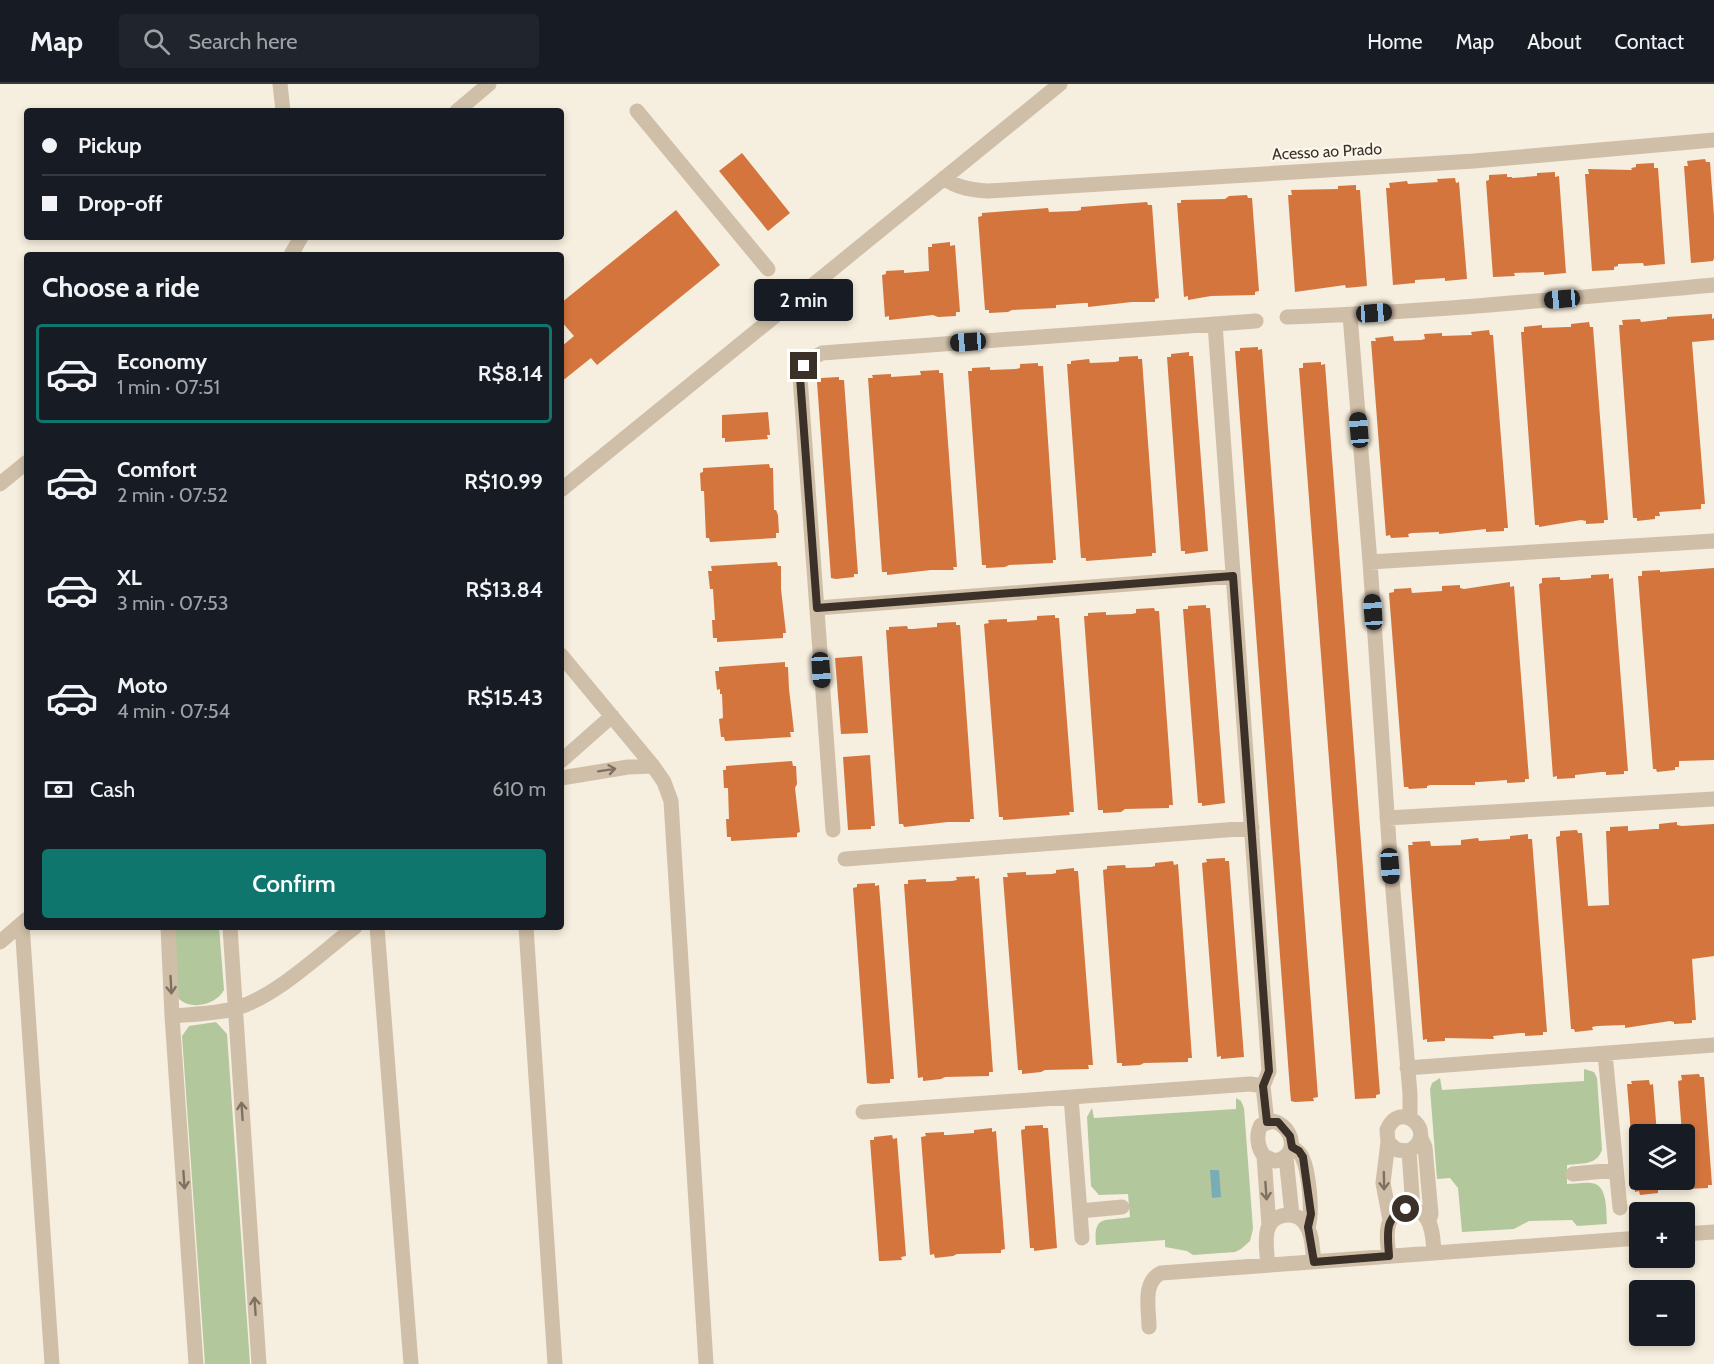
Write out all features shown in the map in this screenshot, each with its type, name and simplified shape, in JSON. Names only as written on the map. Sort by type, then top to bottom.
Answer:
[{"type":"street","points":[[280,84],[283,108]]},
{"type":"street","points":[[461,108],[489,84]]},
{"type":"street","points":[[564,488],[1060,84]]},
{"type":"street","points":[[636,111],[768,269]]},
{"type":"street","name":"Acesso ao Prado","points":[[944,178],[951,184],[971,190],[988,191],[1474,161],[1714,140]]},
{"type":"street","points":[[1287,317],[1350,315],[1714,285]]},
{"type":"street","points":[[1350,315],[1410,1118]]},
{"type":"street","points":[[833,830],[800,377],[804,366],[812,357],[822,353],[1256,321]]},
{"type":"street","points":[[1215,324],[1269,1071],[1263,1086],[1267,1122]]},
{"type":"street","points":[[0,484],[24,464]]},
{"type":"street","points":[[1370,562],[1714,541]]},
{"type":"street","points":[[817,608],[1233,576]]},
{"type":"street","points":[[564,659],[653,766],[664,782],[671,801],[706,1364]]},
{"type":"street","points":[[564,757],[612,716]]},
{"type":"street","points":[[564,778],[628,767],[653,766]]},
{"type":"street","points":[[1387,818],[1714,799]]},
{"type":"street","points":[[845,859],[1252,828]]},
{"type":"street","points":[[0,942],[24,921]]},
{"type":"street","points":[[25,930],[52,1364]]},
{"type":"street","points":[[168,930],[196,1364]]},
{"type":"street","points":[[230,930],[259,1364]]},
{"type":"street","points":[[172,1016],[235,1009],[265,996],[351,930]]},
{"type":"street","points":[[377,930],[411,1364]]},
{"type":"street","points":[[526,930],[555,1364]]},
{"type":"street","points":[[1407,1068],[1714,1046]]},
{"type":"street","points":[[1605,1054],[1620,1208]]},
{"type":"street","points":[[863,1112],[1250,1084],[1263,1086]]},
{"type":"street","points":[[1071,1097],[1082,1238]]},
{"type":"street","points":[[1389,1256],[1388,1227],[1390,1220],[1383,1183],[1388,1142],[1386,1137],[1389,1125],[1398,1118],[1410,1118],[1419,1126],[1420,1138],[1425,1148],[1431,1214],[1429,1221],[1434,1251]]},
{"type":"street","points":[[1268,1265],[1267,1233],[1269,1226],[1264,1156],[1258,1146],[1258,1130],[1267,1122],[1278,1122],[1290,1136],[1292,1215]]},
{"type":"street","points":[[1388,1142],[1397,1150],[1409,1151],[1418,1144],[1420,1138]]},
{"type":"street","points":[[1264,1156],[1275,1161],[1289,1152],[1299,1151],[1305,1166],[1311,1214],[1308,1227],[1314,1262]]},
{"type":"street","points":[[1409,1151],[1413,1209]]},
{"type":"street","points":[[1573,1174],[1616,1170]]},
{"type":"street","points":[[1080,1211],[1122,1207]]},
{"type":"street","points":[[1390,1220],[1399,1211],[1413,1209],[1419,1211],[1429,1221]]},
{"type":"street","points":[[1269,1226],[1278,1217],[1292,1215],[1298,1217],[1308,1227]]},
{"type":"street","points":[[1695,1233],[1714,1232]]},
{"type":"street","points":[[1149,1327],[1149,1288],[1151,1280],[1158,1274],[1434,1251],[1629,1239]]},
{"type":"green space","points":[[174,930],[219,930],[224,990],[209,1003],[196,1005],[183,1002],[178,998]]},
{"type":"green space","points":[[216,1022],[227,1034],[250,1364],[205,1364],[182,1036],[189,1026]]},
{"type":"green space","points":[[1584,1069],[1594,1072],[1597,1078],[1602,1150],[1592,1161],[1567,1165],[1567,1184],[1591,1183],[1601,1188],[1605,1199],[1607,1224],[1577,1226],[1572,1220],[1529,1221],[1514,1229],[1462,1232],[1458,1188],[1450,1178],[1437,1179],[1430,1089],[1432,1083],[1440,1078],[1442,1090],[1584,1081]]},
{"type":"green space","points":[[1236,1098],[1241,1101],[1244,1108],[1253,1229],[1250,1241],[1235,1252],[1193,1255],[1187,1251],[1165,1247],[1165,1240],[1096,1245],[1099,1223],[1130,1217],[1128,1194],[1099,1195],[1091,1186],[1087,1117],[1092,1108],[1094,1118],[1236,1109]]},
{"type":"water","points":[[1210,1170],[1219,1170],[1221,1197],[1212,1198]]},
{"type":"building","points":[[742,153],[790,213],[768,231],[719,171]]},
{"type":"building","points":[[1705,159],[1706,162],[1710,162],[1714,258],[1713,261],[1691,263],[1684,166],[1688,166],[1687,161]]},
{"type":"building","points":[[1654,163],[1654,168],[1658,168],[1665,264],[1644,266],[1643,263],[1618,264],[1614,270],[1592,271],[1585,174],[1589,174],[1588,169],[1632,170],[1631,168],[1636,167],[1636,164]]},
{"type":"building","points":[[1555,172],[1555,177],[1559,176],[1566,273],[1544,275],[1544,272],[1514,273],[1515,276],[1493,277],[1486,181],[1489,180],[1489,175],[1507,174],[1507,177],[1512,178]]},
{"type":"building","points":[[1455,178],[1456,183],[1459,182],[1467,279],[1415,280],[1415,283],[1393,285],[1386,188],[1390,188],[1389,183],[1438,182],[1437,179]]},
{"type":"building","points":[[1356,185],[1356,190],[1360,190],[1367,286],[1346,288],[1345,285],[1295,292],[1288,195],[1292,195],[1291,190],[1338,189],[1338,186]]},
{"type":"building","points":[[1247,195],[1248,198],[1252,198],[1259,291],[1255,292],[1255,295],[1211,296],[1188,300],[1188,296],[1184,297],[1177,203],[1181,203],[1181,200],[1225,199],[1229,196]]},
{"type":"building","points":[[1147,202],[1148,205],[1152,205],[1159,298],[1155,299],[1155,302],[1088,307],[1088,303],[1084,303],[1056,305],[1056,308],[989,313],[989,310],[985,310],[978,217],[982,216],[982,213],[1048,208],[1049,212],[1077,211],[1081,210],[1081,207]]},
{"type":"building","points":[[676,210],[720,265],[597,365],[591,358],[564,380],[564,344],[574,336],[564,324],[564,301]]},
{"type":"building","points":[[950,242],[950,246],[955,245],[960,312],[956,312],[956,316],[933,315],[889,320],[889,316],[885,317],[882,275],[886,274],[886,271],[904,270],[904,273],[929,271],[928,247],[932,247],[932,244]]},
{"type":"building","points":[[1712,314],[1714,340],[1692,342],[1705,504],[1701,504],[1701,509],[1659,512],[1660,516],[1655,516],[1655,519],[1637,521],[1637,518],[1633,518],[1619,325],[1623,325],[1622,320],[1640,319],[1641,322],[1667,319],[1667,317]]},
{"type":"building","points":[[1589,322],[1590,327],[1593,327],[1608,520],[1604,520],[1604,523],[1586,524],[1586,521],[1581,520],[1539,527],[1535,525],[1521,332],[1524,332],[1524,327],[1542,325],[1542,328],[1571,327],[1571,324]]},
{"type":"building","points":[[1489,330],[1490,335],[1493,335],[1508,528],[1504,528],[1504,531],[1486,532],[1486,529],[1439,534],[1439,532],[1412,533],[1408,534],[1409,537],[1386,536],[1371,341],[1376,341],[1375,338],[1393,336],[1394,341],[1421,340],[1425,339],[1424,334],[1472,335],[1471,332]]},
{"type":"building","points":[[1258,347],[1258,350],[1262,349],[1318,1097],[1313,1098],[1314,1101],[1291,1101],[1235,351],[1240,351],[1240,348]]},
{"type":"building","points":[[1189,352],[1189,356],[1193,356],[1208,551],[1185,554],[1185,551],[1181,551],[1167,357],[1171,357],[1171,354]]},
{"type":"building","points":[[1138,356],[1138,359],[1142,359],[1156,553],[1152,553],[1152,556],[1086,561],[1086,558],[1081,558],[1067,364],[1071,364],[1071,361],[1089,359],[1090,363],[1115,362],[1119,361],[1119,357]]},
{"type":"building","points":[[1321,362],[1321,365],[1325,364],[1380,1094],[1376,1095],[1376,1098],[1355,1099],[1299,368],[1303,368],[1303,363]]},
{"type":"building","points":[[1038,363],[1038,366],[1043,366],[1056,560],[1053,560],[1053,563],[986,568],[986,565],[982,565],[968,371],[972,371],[972,368],[990,367],[990,370],[1016,369],[1020,368],[1020,364]]},
{"type":"building","points":[[939,370],[939,373],[943,373],[957,567],[953,567],[954,570],[887,575],[887,572],[882,572],[868,378],[873,378],[872,375],[891,374],[891,377],[921,375],[920,371]]},
{"type":"building","points":[[839,377],[839,380],[844,380],[858,574],[854,574],[854,577],[836,579],[831,578],[817,382],[821,382],[821,378]]},
{"type":"building","points":[[768,412],[770,435],[767,435],[768,439],[725,442],[725,438],[722,438],[722,415]]},
{"type":"building","points":[[769,464],[770,468],[773,468],[774,510],[778,515],[779,533],[776,533],[776,538],[710,542],[709,538],[706,538],[704,491],[701,491],[700,473],[703,472],[703,468]]},
{"type":"building","points":[[777,562],[778,566],[781,566],[786,633],[783,633],[783,638],[717,642],[717,638],[713,638],[712,620],[715,620],[713,589],[710,589],[708,571],[712,571],[711,566]]},
{"type":"building","points":[[1714,568],[1714,760],[1679,761],[1679,767],[1675,767],[1675,770],[1657,772],[1653,769],[1638,576],[1642,576],[1642,571]]},
{"type":"building","points":[[1609,574],[1609,579],[1613,578],[1628,771],[1624,771],[1624,774],[1606,775],[1606,772],[1601,772],[1575,775],[1575,778],[1557,779],[1557,776],[1553,777],[1539,584],[1542,583],[1542,578],[1560,577],[1560,580],[1565,580]]},
{"type":"building","points":[[1510,582],[1510,587],[1514,586],[1529,779],[1525,779],[1525,782],[1507,783],[1507,780],[1475,782],[1475,785],[1430,785],[1427,788],[1409,789],[1404,787],[1389,593],[1394,592],[1394,589],[1411,588],[1412,593],[1442,591],[1442,586],[1460,585],[1460,588],[1464,589]]},
{"type":"building","points":[[1206,605],[1206,608],[1210,608],[1225,803],[1202,806],[1202,803],[1198,803],[1183,609],[1188,609],[1188,606]]},
{"type":"building","points":[[1154,608],[1155,611],[1159,611],[1173,805],[1169,805],[1169,808],[1125,809],[1121,812],[1103,813],[1103,810],[1098,810],[1084,616],[1088,616],[1088,613],[1106,612],[1106,615],[1132,614],[1136,613],[1136,609]]},
{"type":"building","points":[[1055,615],[1055,618],[1059,618],[1074,812],[1069,812],[1070,815],[1003,820],[1003,817],[999,817],[984,624],[989,623],[988,620],[1007,619],[1007,622],[1037,620],[1037,616]]},
{"type":"building","points":[[956,622],[956,625],[960,625],[974,819],[970,819],[970,822],[904,827],[903,824],[899,824],[886,630],[889,630],[889,627],[907,626],[908,629],[912,629],[937,627],[937,623]]},
{"type":"building","points":[[862,656],[868,733],[841,734],[835,658]]},
{"type":"building","points":[[785,662],[785,667],[788,667],[794,732],[790,732],[791,737],[725,741],[724,737],[721,737],[719,719],[723,718],[722,694],[720,694],[720,689],[717,690],[715,671],[719,671],[719,667]]},
{"type":"building","points":[[870,755],[875,826],[871,826],[871,829],[848,830],[843,757]]},
{"type":"building","points":[[792,761],[793,766],[796,766],[797,784],[795,788],[800,832],[797,833],[797,837],[731,841],[731,837],[727,837],[728,788],[724,788],[723,770],[726,770],[726,766]]},
{"type":"building","points":[[1677,822],[1677,825],[1682,826],[1714,824],[1714,956],[1692,959],[1696,1020],[1692,1020],[1692,1023],[1674,1024],[1670,1021],[1625,1028],[1625,1025],[1597,1026],[1592,1027],[1593,1030],[1575,1032],[1571,1029],[1556,837],[1560,836],[1560,831],[1577,830],[1578,833],[1582,833],[1588,906],[1609,905],[1606,831],[1610,831],[1610,827],[1628,826],[1628,831],[1659,829],[1659,824]]},
{"type":"building","points":[[1528,834],[1528,839],[1532,839],[1547,1032],[1543,1032],[1543,1035],[1525,1036],[1525,1033],[1520,1033],[1493,1036],[1494,1039],[1445,1038],[1445,1041],[1427,1042],[1427,1039],[1423,1040],[1408,845],[1413,845],[1412,842],[1430,841],[1431,846],[1461,845],[1461,840],[1510,839],[1510,836]]},
{"type":"building","points":[[1225,858],[1225,861],[1229,861],[1244,1057],[1221,1059],[1221,1056],[1217,1057],[1202,863],[1207,862],[1206,859]]},
{"type":"building","points":[[1173,861],[1174,865],[1178,864],[1192,1058],[1188,1058],[1188,1062],[1122,1066],[1122,1063],[1117,1063],[1103,870],[1107,869],[1107,866],[1151,867],[1155,866],[1155,863]]},
{"type":"building","points":[[1074,868],[1074,871],[1078,871],[1093,1065],[1088,1065],[1089,1069],[1045,1070],[1022,1074],[1022,1070],[1018,1070],[1003,877],[1008,877],[1007,873],[1052,874],[1056,873],[1056,870]]},
{"type":"building","points":[[975,876],[975,879],[979,878],[993,1072],[989,1072],[989,1076],[945,1077],[923,1081],[923,1077],[918,1078],[904,884],[908,884],[908,880],[952,881],[957,880],[956,877]]},
{"type":"building","points":[[875,883],[875,886],[879,885],[894,1079],[890,1079],[890,1083],[872,1084],[867,1083],[853,888],[857,887],[857,884]]},
{"type":"building","points":[[1699,1074],[1700,1077],[1704,1077],[1712,1185],[1708,1185],[1708,1188],[1695,1189],[1695,1124],[1681,1124],[1678,1081],[1682,1080],[1681,1075]]},
{"type":"building","points":[[1649,1080],[1650,1085],[1653,1084],[1656,1124],[1630,1124],[1627,1084],[1632,1084],[1631,1081]]},
{"type":"building","points":[[1043,1125],[1043,1128],[1048,1128],[1057,1248],[1034,1251],[1034,1248],[1030,1248],[1021,1130],[1025,1129],[1025,1126]]},
{"type":"building","points":[[992,1128],[992,1132],[996,1131],[1005,1249],[1001,1250],[1001,1253],[957,1254],[935,1258],[934,1254],[930,1255],[921,1137],[926,1136],[925,1133],[944,1132],[944,1135],[948,1135],[974,1133],[974,1130]]},
{"type":"building","points":[[892,1135],[893,1139],[897,1138],[906,1256],[901,1257],[902,1260],[879,1261],[870,1140],[874,1140],[874,1137]]},
{"type":"building","points":[[1635,1190],[1658,1190],[1658,1193],[1640,1195],[1639,1191],[1635,1192]]},
{"type":"route","points":[[804,366],[800,377],[817,608],[1233,576],[1269,1071],[1263,1086],[1267,1122],[1278,1122],[1290,1136],[1292,1147],[1303,1157],[1311,1214],[1308,1227],[1314,1262],[1389,1256],[1388,1227],[1390,1220],[1399,1211],[1406,1209]]}]
